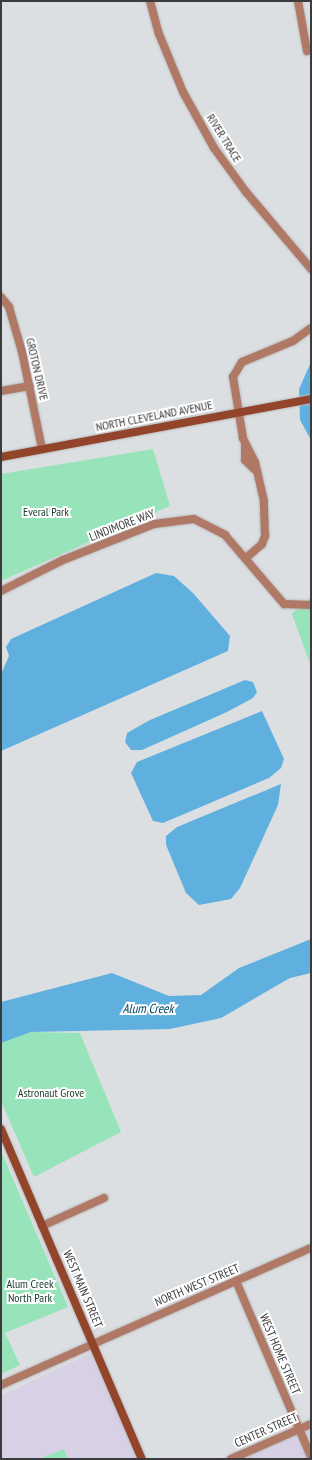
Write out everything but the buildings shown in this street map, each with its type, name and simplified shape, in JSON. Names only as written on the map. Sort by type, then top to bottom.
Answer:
[{"type":"main road","name":"NORTH CLEVELAND AVENUE","points":[[1,457],[311,399]]},
{"type":"main road","name":"WEST MAIN STREET","points":[[1,1129],[142,1459]]},
{"type":"street","name":"RIVER TRACE","points":[[150,1],[159,34],[183,92],[214,148],[246,192],[311,269]]},
{"type":"street","points":[[298,1],[307,51]]},
{"type":"street","name":"GROTON DRIVE","points":[[1,297],[9,307],[30,386],[42,449]]},
{"type":"street","points":[[246,558],[262,544],[265,536],[264,500],[245,446],[233,382],[239,365],[252,356],[293,341],[311,328]]},
{"type":"street","points":[[1,391],[30,386]]},
{"type":"street","name":"LINDIMORE WAY","points":[[1,591],[63,560],[174,519],[208,524],[225,535],[284,604],[311,605]]},
{"type":"street","points":[[42,1226],[104,1198]]},
{"type":"street","name":"NORTH WEST STREET","points":[[1,1385],[311,1248]]},
{"type":"street","name":"WEST HOME STREET","points":[[236,1281],[311,1457]]},
{"type":"street","name":"CENTER STREET","points":[[231,1459],[311,1424]]},
{"type":"shaded area","points":[[91,1353],[137,1459],[68,1459],[63,1449],[39,1459],[1,1459],[1,1396]]},
{"type":"shaded area","points":[[311,1420],[311,1459],[220,1459]]},
{"type":"green space","name":"Everal Park","points":[[153,449],[170,506],[1,581],[1,474]]},
{"type":"green space","points":[[311,597],[311,667],[292,614]]},
{"type":"green space","name":"Astronaut Grove","points":[[31,1032],[80,1033],[121,1132],[34,1177],[1,1101],[1,1043]]},
{"type":"green space","name":"Alum Creek North Park","points":[[1,1151],[68,1307],[5,1333],[20,1365],[1,1374]]},
{"type":"green space","points":[[64,1449],[68,1459],[39,1459]]},
{"type":"water","points":[[311,362],[311,440],[300,420],[299,389]]},
{"type":"water","points":[[156,573],[174,576],[193,593],[230,636],[228,651],[1,751],[1,674],[9,656],[6,647],[11,639]]},
{"type":"water","points":[[245,680],[253,682],[257,692],[253,698],[227,712],[142,750],[131,750],[125,742],[127,733],[150,720]]},
{"type":"water","points":[[262,711],[284,759],[281,768],[269,778],[163,823],[153,821],[131,773],[137,762]]},
{"type":"water","points":[[281,784],[278,805],[240,888],[231,899],[199,905],[186,893],[166,845],[166,836],[177,827]]},
{"type":"water","name":"Alum Creek","points":[[311,939],[311,973],[290,978],[221,1018],[170,1029],[31,1032],[1,1043],[1,1002],[112,973],[169,996],[201,995],[239,968]]}]
